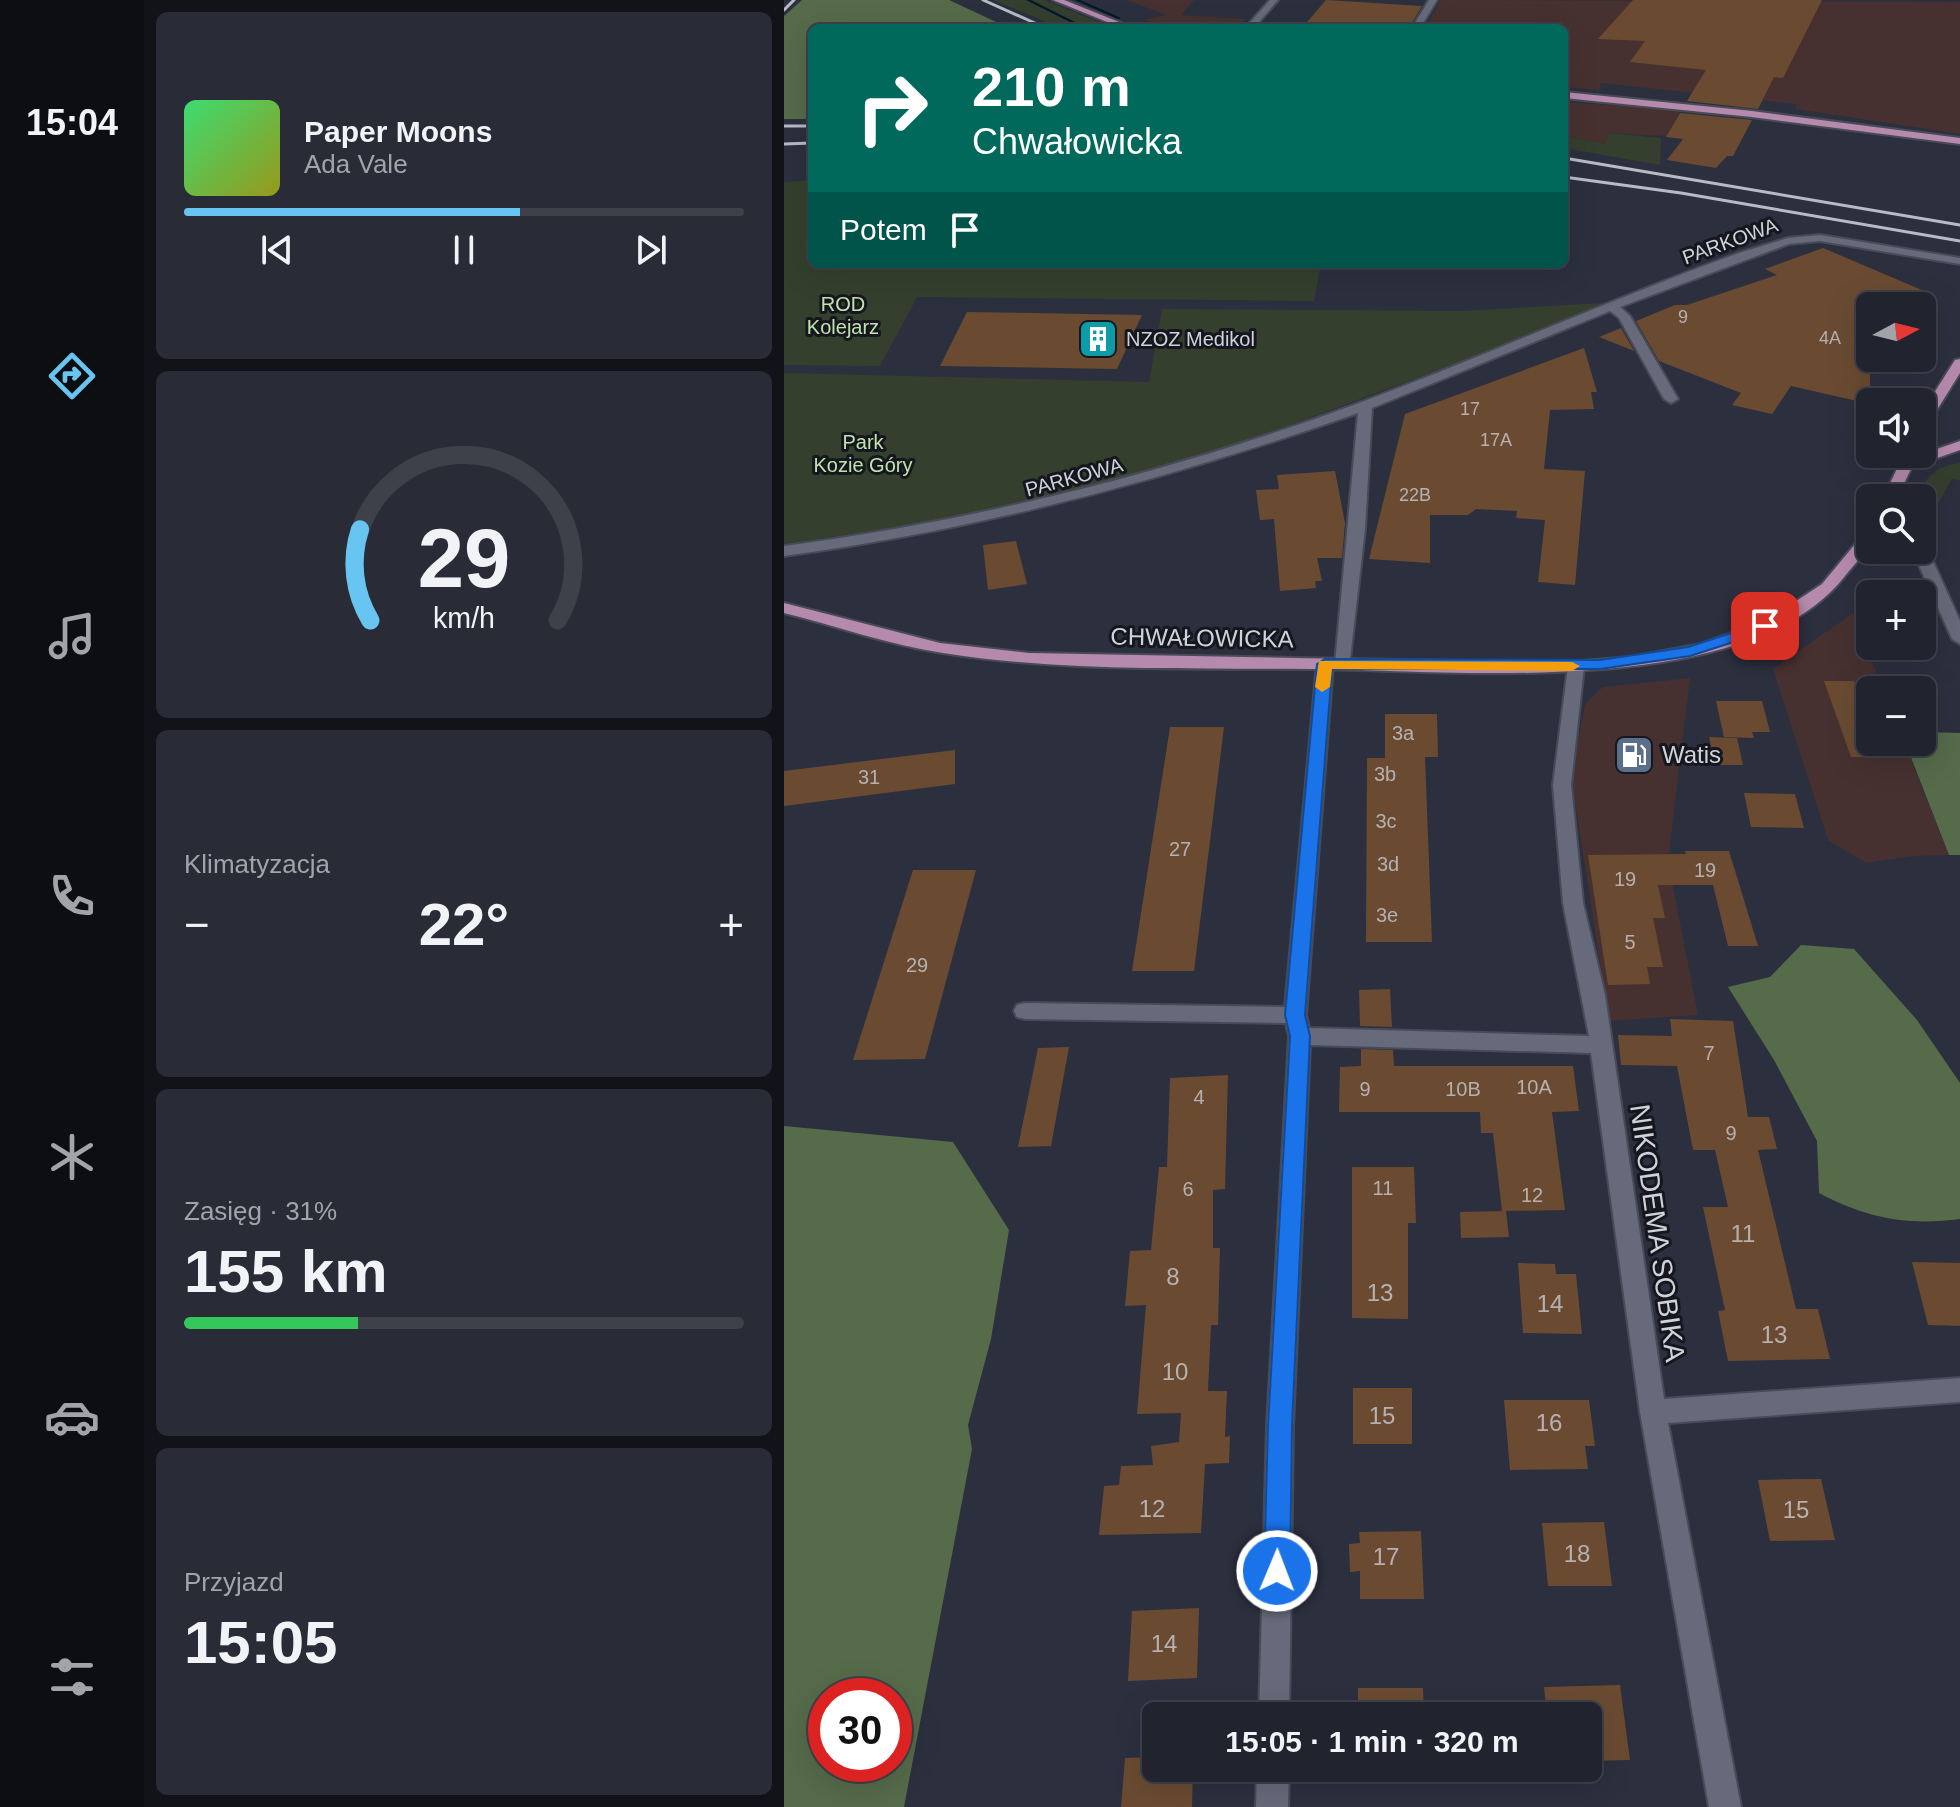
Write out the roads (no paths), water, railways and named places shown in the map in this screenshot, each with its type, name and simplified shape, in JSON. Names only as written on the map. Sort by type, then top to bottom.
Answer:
[{"type":"main road","points":[[1057,0],[1120,24]]},
{"type":"main road","points":[[1568,98],[1702,108],[1960,141]]},
{"type":"main road","points":[[1912,137],[1960,149]]},
{"type":"main road","points":[[1936,399],[1948,387],[1960,363]]},
{"type":"main road","points":[[1948,387],[1960,399]]},
{"type":"main road","points":[[1936,452],[1960,445]]},
{"type":"main road","name":"CHWAŁOWICKA","points":[[784,608],[914,642],[992,655],[1334,664],[1576,666],[1690,651],[1765,626],[1793,613],[1838,580],[1856,555]]},
{"type":"street","points":[[1253,24],[1274,0]]},
{"type":"street","points":[[1418,24],[1433,0]]},
{"type":"street","name":"PARKOWA","points":[[784,551],[847,544],[1014,514],[1123,485],[1365,405],[1712,268],[1797,239],[1820,238],[1960,261]]},
{"type":"street","points":[[1613,308],[1624,316],[1671,399]]},
{"type":"street","points":[[1274,1702],[1280,1426],[1297,1025],[1334,664],[1357,529],[1365,405]]},
{"type":"street","points":[[1926,564],[1960,639]]},
{"type":"street","name":"NIKODEMA SOBIKA","points":[[1576,666],[1562,785],[1573,903],[1594,995],[1653,1412],[1725,1807]]},
{"type":"street","points":[[1025,1011],[1601,1045]]},
{"type":"street","points":[[1653,1412],[1960,1390]]},
{"type":"street","points":[[1272,1807],[1273,1782]]},
{"type":"waterway","points":[[1028,0],[1077,24]]},
{"type":"waterway","points":[[1077,0],[1119,18]]},
{"type":"railway","points":[[784,10],[794,0]]},
{"type":"railway","points":[[983,0],[1037,24]]},
{"type":"railway","points":[[784,126],[808,126]]},
{"type":"railway","points":[[784,144],[808,143]]},
{"type":"railway","points":[[1568,159],[1960,225]]},
{"type":"railway","points":[[1568,178],[1681,193],[1960,241]]},
{"type":"place","name":"NZOZ Medikol","points":[[1098,339]]},
{"type":"place","name":"Watis","points":[[1634,755]]},
{"type":"park label","name":"ROD Kolejarz","points":[[843,316]]},
{"type":"park label","name":"Park Kozie Góry","points":[[863,454]]}]
